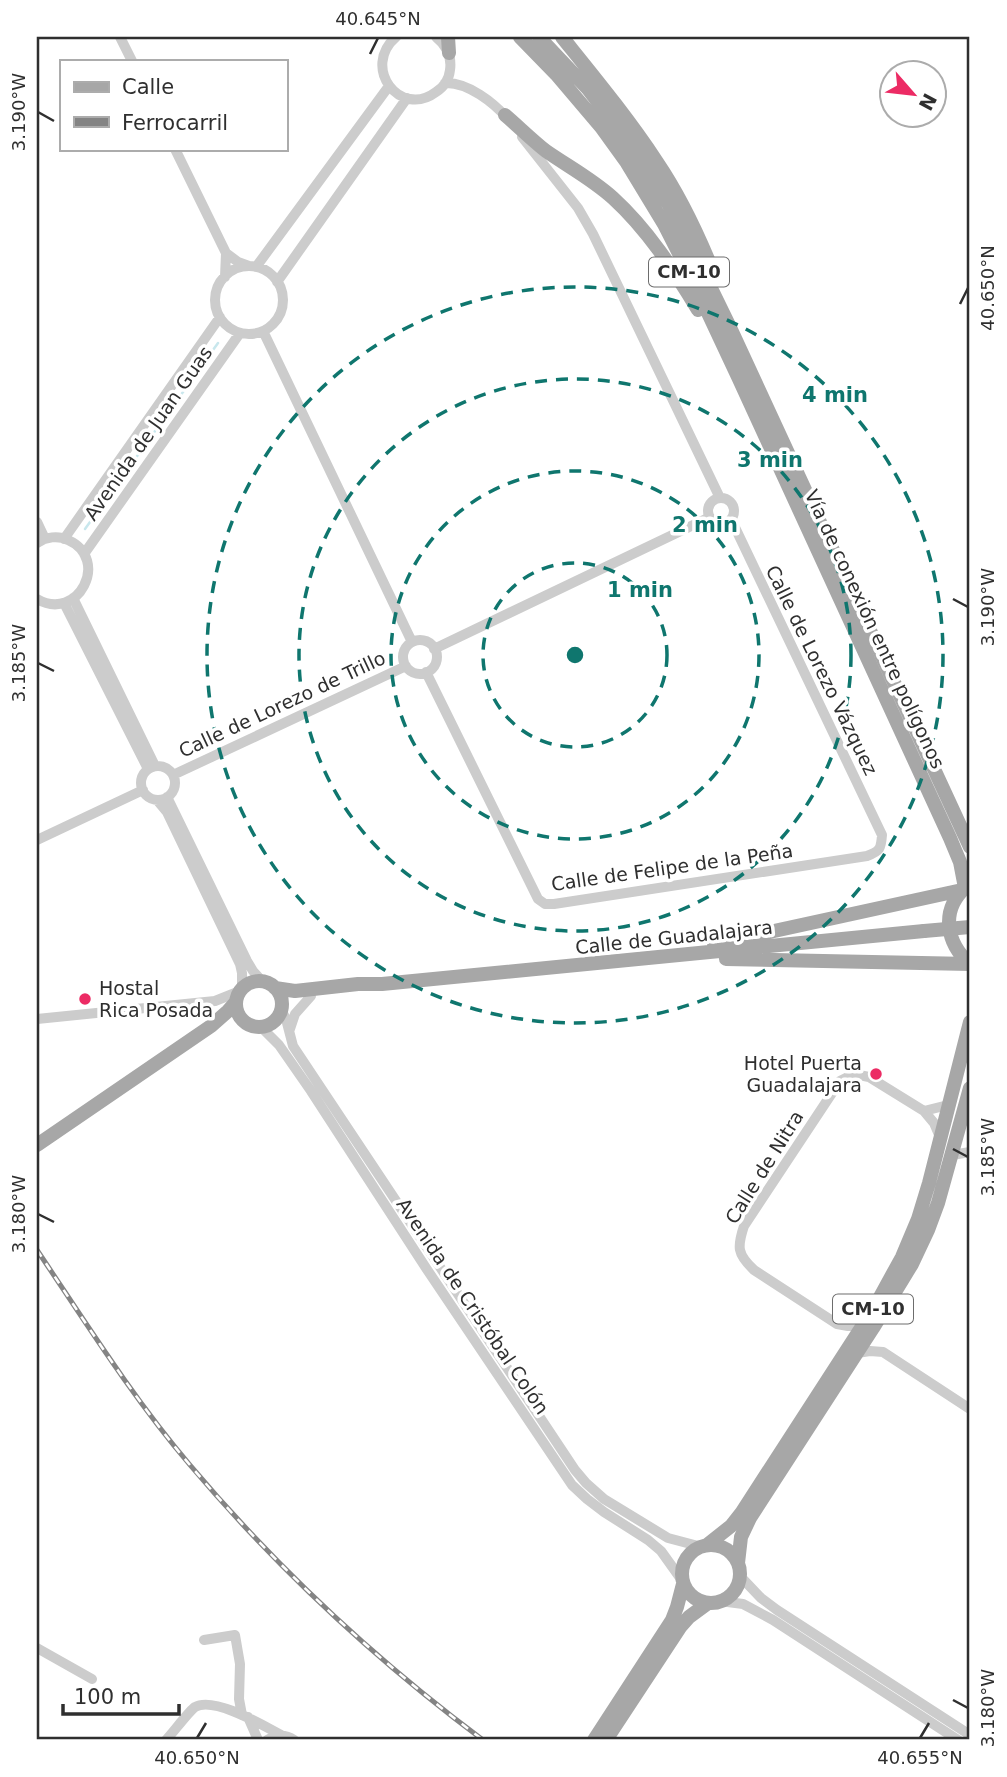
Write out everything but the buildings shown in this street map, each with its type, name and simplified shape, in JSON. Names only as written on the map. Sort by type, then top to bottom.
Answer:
[{"type":"main road","points":[[448,37],[449,53]]},
{"type":"main road","name":"Vía de conexión entre polígonos","points":[[520,37],[593,117],[652,203],[970,848]]},
{"type":"main road","name":"Vía de conexión entre polígonos","points":[[540,37],[604,110],[640,159],[669,205],[717,299],[960,862],[966,887]]},
{"type":"main road","name":"CM-10","points":[[562,37],[631,125],[679,198],[700,239],[808,481],[818,535]]},
{"type":"main road","name":"CM-10","points":[[505,116],[615,200],[666,260],[704,320],[747,414],[818,535]]},
{"type":"main road","points":[[940,894],[952,886],[960,862]]},
{"type":"main road","points":[[617,962],[773,932],[966,887]]},
{"type":"main road","points":[[966,887],[954,902],[949,915],[949,929],[952,943],[970,964]]},
{"type":"main road","name":"Calle de Guadalajara","points":[[281,1009],[311,996],[382,984],[970,927]]},
{"type":"main road","points":[[543,969],[575,971],[722,958],[970,964]]},
{"type":"main road","points":[[40,1143],[211,1026],[238,1002],[253,982],[268,985],[281,998],[281,1009],[274,1021],[261,1027],[251,1026],[238,1002]]},
{"type":"main road","name":"Calle de Guadalajara","points":[[268,985],[295,991],[382,984]]},
{"type":"main road","name":"CM-10","points":[[867,1327],[914,1229],[926,1193],[970,1022]]},
{"type":"main road","name":"CM-10","points":[[606,1740],[681,1626],[689,1617],[732,1592],[739,1569],[741,1537],[750,1518],[853,1349],[904,1278],[921,1246],[934,1216],[970,1088]]},
{"type":"main road","name":"CM-10","points":[[594,1740],[672,1620],[677,1607],[683,1565],[693,1552],[737,1519],[853,1349]]},
{"type":"main road","points":[[704,1546],[721,1546],[734,1556],[739,1569]]},
{"type":"main road","points":[[682,1581],[694,1597],[701,1601],[714,1602]]},
{"type":"street","points":[[120,37],[132,60]]},
{"type":"street","points":[[395,37],[382,59],[384,78],[400,96],[426,98],[435,94],[445,83],[450,71],[449,53],[436,37]]},
{"type":"street","points":[[445,83],[463,86],[505,116],[582,214],[720,499]]},
{"type":"street","points":[[175,150],[226,253],[238,262],[252,267],[270,273],[282,292],[280,314],[274,323],[254,334],[233,330],[219,317],[215,303],[220,282],[238,268],[252,267],[389,86]]},
{"type":"street","points":[[277,282],[407,98]]},
{"type":"street","points":[[225,277],[226,253]]},
{"type":"street","name":"Avenida de Juan Guas","points":[[64,539],[219,317]]},
{"type":"street","points":[[263,331],[412,642]]},
{"type":"street","name":"Avenida de Juan Guas","points":[[83,554],[240,333]]},
{"type":"street","points":[[720,499],[727,500],[734,512],[731,519],[722,524],[715,523],[708,510],[711,504],[720,499]]},
{"type":"street","points":[[435,649],[710,517]]},
{"type":"street","name":"Calle de Lorezo Vázquez","points":[[731,519],[882,835]]},
{"type":"street","points":[[37,522],[41,541],[51,537],[64,539],[79,547],[88,566],[88,576],[78,594],[68,600],[50,604],[37,599]]},
{"type":"street","points":[[68,600],[151,768]]},
{"type":"street","points":[[427,641],[435,649],[436,660],[426,672],[415,673],[406,666],[404,651],[412,642],[427,641]]},
{"type":"street","name":"Calle de Lorezo de Trillo","points":[[173,775],[406,666]]},
{"type":"street","name":"Calle de Felipe de la Peña","points":[[426,672],[538,900],[545,904],[867,856],[876,853],[881,847],[882,835]]},
{"type":"street","points":[[151,768],[165,768],[175,780],[174,789],[162,798],[149,797],[143,790],[141,781],[151,768]]},
{"type":"street","points":[[37,840],[143,790]]},
{"type":"street","points":[[162,798],[245,957],[253,971],[268,985]]},
{"type":"street","points":[[37,1019],[215,1001],[238,1002],[242,973],[240,964],[162,798]]},
{"type":"street","points":[[289,1032],[295,1014],[311,996]]},
{"type":"street","name":"Avenida de Cristóbal Colón","points":[[281,1009],[293,1046],[575,1470],[604,1499],[667,1538],[704,1546]]},
{"type":"street","name":"Avenida de Cristóbal Colón","points":[[261,1027],[279,1045],[572,1485],[604,1512],[661,1550],[682,1581]]},
{"type":"street","name":"Calle de Nitra","points":[[867,1327],[837,1324],[754,1270],[744,1261],[738,1244],[744,1226],[840,1081],[854,1074],[869,1077],[924,1111],[934,1123],[940,1137]]},
{"type":"street","points":[[924,1111],[948,1105]]},
{"type":"street","points":[[964,1114],[970,1128]]},
{"type":"street","points":[[952,1155],[970,1152]]},
{"type":"street","name":"Calle de Nitra","points":[[837,1324],[853,1349]]},
{"type":"street","points":[[867,1327],[883,1352],[970,1409]]},
{"type":"street","points":[[853,1349],[883,1352]]},
{"type":"street","points":[[739,1569],[761,1598],[777,1610],[970,1735]]},
{"type":"street","points":[[714,1602],[743,1604],[773,1620],[958,1740]]},
{"type":"street","points":[[204,1640],[235,1635],[240,1664],[239,1699],[258,1740]]},
{"type":"street","points":[[37,1648],[92,1679]]},
{"type":"street","points":[[166,1740],[195,1707],[206,1705],[234,1711],[294,1740]]},
{"type":"street","points":[[267,1740],[281,1735]]},
{"type":"waterway","points":[[85,529],[218,343]]},
{"type":"railway","points":[[37,1250],[110,1360],[190,1465],[223,1503],[293,1576],[366,1645],[483,1740]]},
{"type":"place","name":"Hostal Rica Posada","points":[[85,999]]},
{"type":"place","name":"Hotel Puerta Guadalajara","points":[[876,1074]]}]
